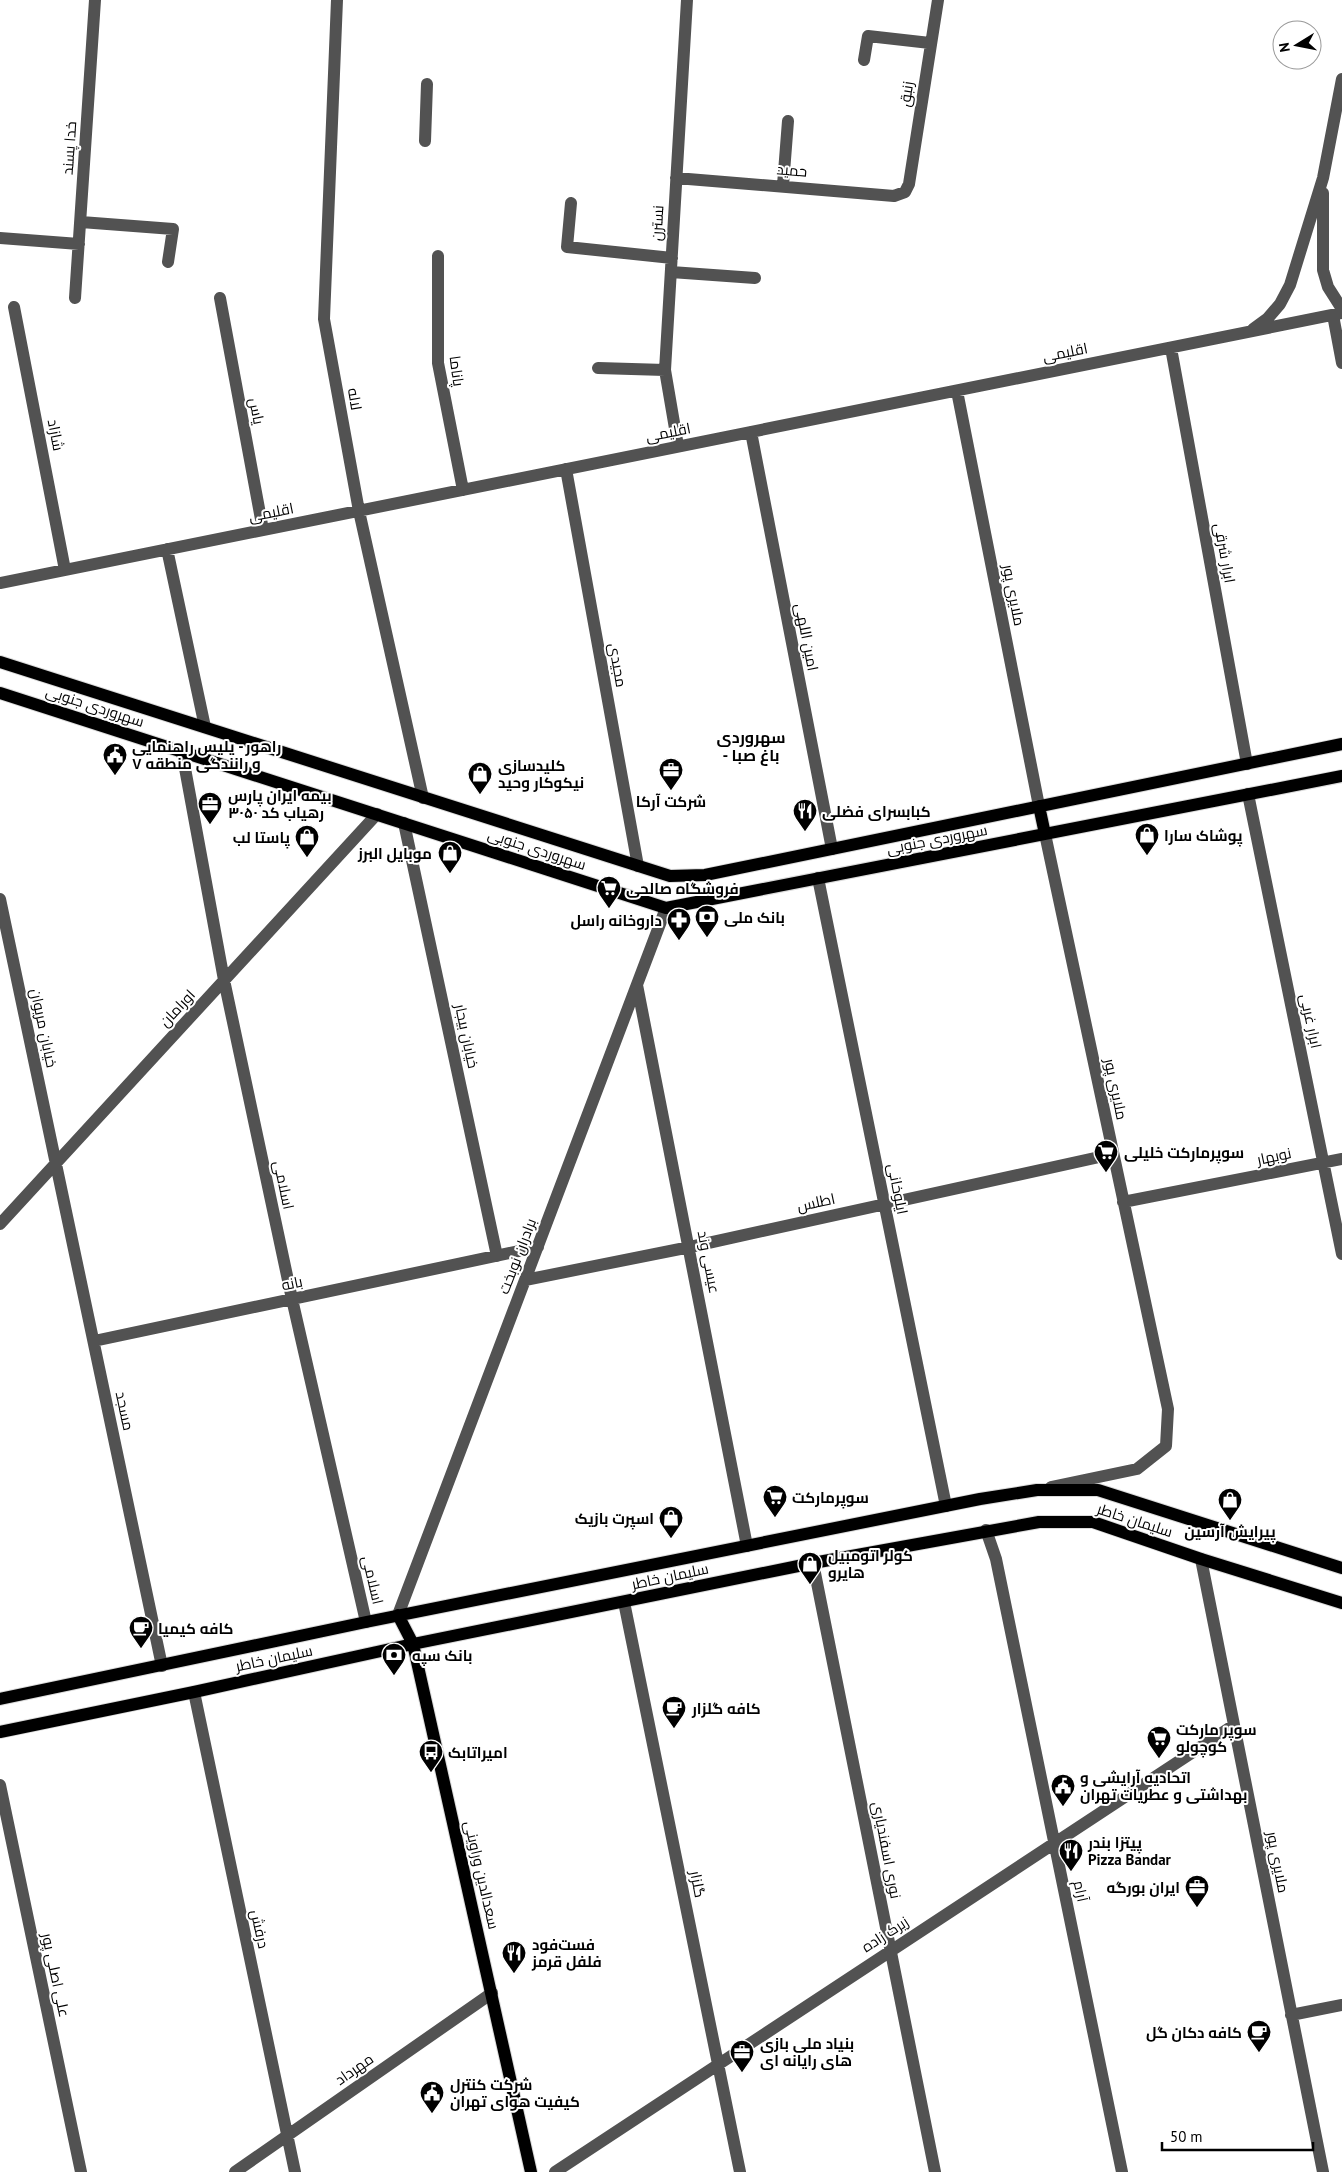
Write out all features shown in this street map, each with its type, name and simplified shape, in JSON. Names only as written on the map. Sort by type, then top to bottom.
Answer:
[{"type":"main road","name":"سهروردی جنوبی","points":[[0,662],[670,876],[705,875],[1342,744]]},
{"type":"main road","name":"سهروردی جنوبی","points":[[0,693],[666,908],[1342,776]]},
{"type":"main road","points":[[1040,806],[1045,834]]},
{"type":"main road","name":"سلیمان خاطر","points":[[0,1699],[366,1622],[946,1506],[1037,1490],[1098,1490],[1342,1568]]},
{"type":"main road","name":"سلیمان خاطر","points":[[0,1732],[414,1644],[813,1563],[986,1530],[1039,1522],[1093,1522],[1201,1559],[1342,1603]]},
{"type":"main road","name":"سعدالدین وراوینی","points":[[398,1616],[414,1644],[531,2172]]},
{"type":"street","name":"خدا پسند","points":[[75,298],[95,0]]},
{"type":"street","name":"لاله","points":[[337,0],[324,319],[358,511],[423,798]]},
{"type":"street","name":"نسترن","points":[[678,446],[665,370],[687,0]]},
{"type":"street","name":"زنبق","points":[[905,192],[909,184],[938,0]]},
{"type":"street","points":[[864,60],[868,36],[930,43]]},
{"type":"street","points":[[1249,332],[1268,318],[1280,304],[1290,285],[1324,178],[1342,79]]},
{"type":"street","points":[[425,141],[427,84]]},
{"type":"street","points":[[783,185],[788,121]]},
{"type":"street","name":"حمید","points":[[676,178],[783,185],[894,196],[905,192]]},
{"type":"street","points":[[1324,178],[1323,270],[1339,312],[1342,363]]},
{"type":"street","points":[[572,203],[567,247],[672,258]]},
{"type":"street","points":[[80,222],[173,229],[168,262]]},
{"type":"street","points":[[0,238],[79,244]]},
{"type":"street","name":"پاناما","points":[[438,256],[438,363],[463,490]]},
{"type":"street","points":[[671,272],[755,278]]},
{"type":"street","name":"یاس","points":[[220,298],[263,530]]},
{"type":"street","name":"شازاد","points":[[14,307],[65,570]]},
{"type":"street","name":"اقلیمی","points":[[0,583],[1171,348],[1339,312]]},
{"type":"street","name":"ابرار شرقی","points":[[1171,348],[1247,764]]},
{"type":"street","points":[[598,368],[665,370]]},
{"type":"street","name":"ملایری پور","points":[[957,391],[1040,806]]},
{"type":"street","name":"امین اللهی","points":[[751,432],[832,849]]},
{"type":"street","name":"مجیدی","points":[[566,469],[638,866]]},
{"type":"street","points":[[167,549],[205,727]]},
{"type":"street","name":"اسلامی","points":[[182,752],[224,980],[292,1299],[366,1622]]},
{"type":"street","name":"ابرار غربی","points":[[1248,794],[1342,1254]]},
{"type":"street","name":"اورامان","points":[[0,1224],[377,814]]},
{"type":"street","name":"خیابان بیجار","points":[[404,823],[497,1256]]},
{"type":"street","name":"ملایری پور","points":[[1037,1490],[1137,1469],[1166,1446],[1168,1409],[1045,834]]},
{"type":"street","name":"ایلوخانی","points":[[818,878],[946,1506]]},
{"type":"street","name":"خیابان مریوان","points":[[0,899],[4,933],[56,1163]]},
{"type":"street","name":"برادران نوبخت","points":[[398,1616],[666,908]]},
{"type":"street","name":"عیسی وند","points":[[637,985],[690,1247],[747,1546]]},
{"type":"street","name":"اطلس","points":[[525,1280],[690,1247],[1113,1154]]},
{"type":"street","name":"نوبهار","points":[[1124,1202],[1342,1159]]},
{"type":"street","name":"مسجد","points":[[56,1163],[162,1666]]},
{"type":"street","name":"بانه","points":[[94,1342],[538,1247]]},
{"type":"street","name":"آرام","points":[[986,1530],[996,1559],[1122,2172]]},
{"type":"street","name":"ملایری پور","points":[[1201,1559],[1323,2172]]},
{"type":"street","name":"نوری اسفندیاری","points":[[813,1563],[935,2172]]},
{"type":"street","name":"گلزار","points":[[624,1602],[740,2172]]},
{"type":"street","name":"درفش","points":[[194,1692],[295,2172]]},
{"type":"street","name":"زیرک زاده","points":[[555,2172],[1234,1725]]},
{"type":"street","name":"علی اصلی پور","points":[[0,1786],[81,2172]]},
{"type":"street","name":"مهرداد","points":[[235,2172],[492,1993]]},
{"type":"street","points":[[1291,2015],[1342,2005]]},
{"type":"place","name":"راهور - پلیس راهنمایی و رانندگی منطقه ۷","points":[[115,776]]},
{"type":"place","name":"شرکت آرکا","points":[[671,791]]},
{"type":"place","name":"کلیدسازی نیکوکار وحید","points":[[480,795]]},
{"type":"place","name":"بیمه ایران پارس رهیاب کد ۳۰۵۰","points":[[210,825]]},
{"type":"place","name":"کبابسرای فضلی","points":[[805,832]]},
{"type":"place","name":"پوشاک سارا","points":[[1147,856]]},
{"type":"place","name":"پاستا لب","points":[[307,858]]},
{"type":"place","name":"موبایل البرز","points":[[450,874]]},
{"type":"place","name":"فروشگاه صالحی","points":[[609,909]]},
{"type":"place","name":"بانک ملی","points":[[707,938]]},
{"type":"place","name":"داروخانه راسل","points":[[679,941]]},
{"type":"place","name":"سوپرمارکت خلیلی","points":[[1106,1173]]},
{"type":"place","name":"سوپرمارکت","points":[[775,1518]]},
{"type":"place","name":"پیرایش آرسین","points":[[1230,1521]]},
{"type":"place","name":"اسپرت بازیک","points":[[671,1539]]},
{"type":"place","name":"کولر اتومبیل هایرو","points":[[810,1585]]},
{"type":"place","name":"کافه کیمیا","points":[[141,1649]]},
{"type":"place","name":"بانک سپه","points":[[394,1676]]},
{"type":"place","name":"کافه گلزار","points":[[674,1729]]},
{"type":"place","name":"سوپر مارکت کوچولو","points":[[1159,1759]]},
{"type":"place","name":"امیراتابک","points":[[431,1773]]},
{"type":"place","name":"اتحادیه آرایشی و بهداشتی و عطریات تهران","points":[[1063,1807]]},
{"type":"place","name":"پیتزا بندر Pizza Bandar","points":[[1071,1872]]},
{"type":"place","name":"ایران بورگه","points":[[1197,1908]]},
{"type":"place","name":"فست‌فود فلفل قرمز","points":[[514,1974]]},
{"type":"place","name":"کافه دکان گل","points":[[1259,2053]]},
{"type":"place","name":"بنیاد ملی بازی های رایانه ای","points":[[742,2073]]},
{"type":"place","name":"شرکت کنترل کیفیت هوای تهران","points":[[432,2114]]},
{"type":"district","name":"سهروردی - باغ صبا","points":[[751,746]]}]
